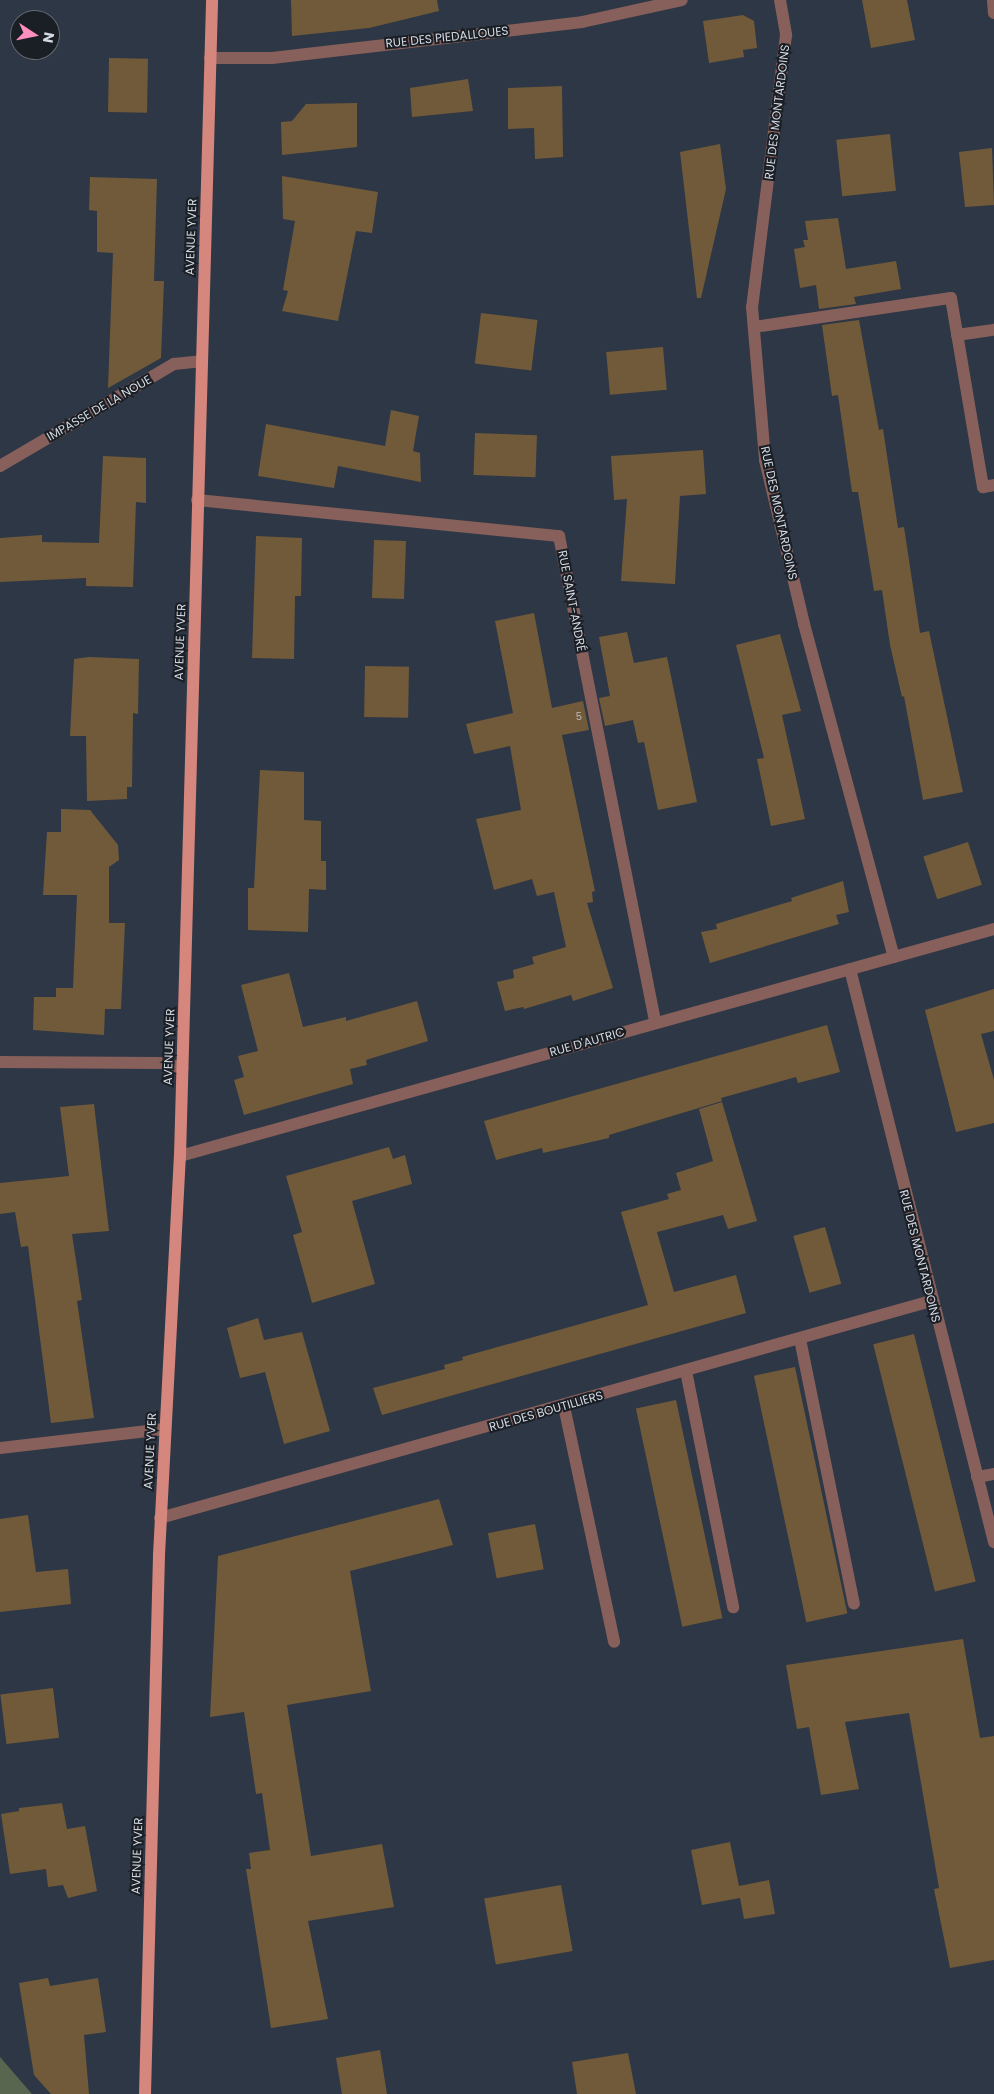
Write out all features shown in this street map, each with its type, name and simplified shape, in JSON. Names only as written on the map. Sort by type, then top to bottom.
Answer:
[{"type":"main road","name":"AVENUE YVER","points":[[145,2094],[160,1518],[180,1156],[212,0]]},
{"type":"street","name":"RUE DES PIEDALLOUES","points":[[210,58],[272,58],[582,22],[682,0]]},
{"type":"street","name":"RUE DES MONTARDOINS","points":[[780,0],[786,35],[752,307],[765,460],[804,624],[894,956]]},
{"type":"street","points":[[993,0],[994,13]]},
{"type":"street","points":[[754,327],[951,298],[984,487],[994,485]]},
{"type":"street","points":[[957,335],[994,330]]},
{"type":"street","name":"IMPASSE DE LA NOUE","points":[[0,466],[174,364],[201,361]]},
{"type":"street","name":"RUE SAINT-ANDRÉ","points":[[197,500],[560,536],[655,1023]]},
{"type":"street","name":"RUE D'AUTRIC","points":[[180,1156],[994,929]]},
{"type":"street","name":"RUE DES MONTARDOINS","points":[[850,969],[931,1301],[994,1542]]},
{"type":"street","points":[[0,1062],[162,1063],[182,1068]]},
{"type":"street","name":"RUE DES BOUTILLIERS","points":[[160,1518],[564,1406],[931,1301]]},
{"type":"street","points":[[800,1339],[854,1604]]},
{"type":"street","points":[[686,1371],[732,1607]]},
{"type":"street","points":[[564,1406],[614,1642]]},
{"type":"street","points":[[0,1448],[165,1429]]},
{"type":"street","points":[[977,1477],[994,1474]]},
{"type":"green space","points":[[0,2057],[32,2094],[0,2094]]},
{"type":"building","points":[[291,0],[437,0],[439,11],[369,28],[292,36]]},
{"type":"building","points":[[862,0],[907,0],[915,40],[871,48]]},
{"type":"building","points":[[743,15],[754,21],[757,48],[743,50],[744,57],[709,63],[703,21]]},
{"type":"building","points":[[109,58],[148,59],[147,113],[108,112]]},
{"type":"building","points":[[468,79],[473,111],[412,117],[410,88]]},
{"type":"building","points":[[562,86],[563,157],[535,159],[534,128],[508,129],[508,88]]},
{"type":"building","points":[[357,103],[357,147],[282,155],[281,122],[292,121],[306,104]]},
{"type":"building","points":[[890,134],[896,191],[842,196],[836,140]]},
{"type":"building","points":[[720,144],[726,189],[701,298],[697,298],[680,152]]},
{"type":"building","points":[[992,148],[994,205],[965,207],[959,152]]},
{"type":"building","points":[[282,176],[378,192],[372,233],[356,231],[338,321],[282,311],[288,291],[283,290],[295,221],[283,219]]},
{"type":"building","points":[[90,177],[157,179],[154,281],[164,281],[161,358],[108,388],[113,253],[97,252],[97,211],[89,210]]},
{"type":"building","points":[[838,218],[846,269],[896,261],[901,289],[854,297],[856,304],[819,309],[816,285],[800,288],[794,249],[805,247],[803,240],[808,240],[805,221]]},
{"type":"building","points":[[481,313],[538,320],[531,371],[475,364]]},
{"type":"building","points":[[859,320],[879,430],[883,429],[898,528],[904,527],[920,633],[929,631],[963,792],[923,800],[904,696],[902,697],[890,645],[882,590],[874,591],[858,492],[852,492],[838,395],[832,396],[822,325]]},
{"type":"building","points":[[663,347],[667,390],[610,395],[606,352]]},
{"type":"building","points":[[391,410],[419,416],[413,451],[420,453],[421,482],[338,466],[334,488],[258,476],[266,424],[385,446]]},
{"type":"building","points":[[475,433],[537,435],[535,477],[474,475]]},
{"type":"building","points":[[703,450],[706,494],[680,496],[675,584],[621,581],[627,499],[614,500],[611,456]]},
{"type":"building","points":[[103,456],[146,458],[146,503],[136,502],[133,587],[86,586],[86,578],[0,582],[0,538],[42,535],[42,542],[99,543]]},
{"type":"building","points":[[256,536],[302,538],[301,596],[295,596],[294,659],[252,658]]},
{"type":"building","points":[[374,540],[406,541],[404,599],[372,598]]},
{"type":"building","points":[[534,613],[552,708],[583,701],[589,730],[562,735],[595,891],[592,892],[593,902],[587,903],[613,988],[573,1001],[571,995],[524,1009],[523,1007],[505,1011],[497,982],[514,978],[513,970],[534,964],[532,957],[566,947],[554,892],[537,896],[532,879],[494,890],[476,819],[521,810],[510,746],[474,754],[466,724],[513,713],[495,621]]},
{"type":"building","points":[[627,632],[634,663],[667,657],[697,802],[658,810],[644,742],[638,743],[633,720],[605,726],[599,698],[610,696],[599,637]]},
{"type":"building","points":[[780,634],[801,711],[782,715],[805,819],[771,826],[757,759],[764,758],[736,645]]},
{"type":"building","points":[[89,657],[139,659],[138,714],[133,713],[132,787],[127,787],[127,799],[87,801],[86,736],[70,736],[74,659]]},
{"type":"building","points":[[365,666],[409,667],[408,718],[364,717]]},
{"type":"building","points":[[260,770],[304,772],[304,820],[321,821],[321,861],[326,861],[326,890],[309,889],[308,932],[248,930],[248,888],[254,888]]},
{"type":"building","points":[[61,809],[90,810],[118,845],[119,860],[109,867],[109,923],[125,923],[121,1009],[105,1009],[104,1035],[33,1030],[34,997],[56,997],[56,988],[73,988],[77,895],[43,895],[47,832],[61,832]]},
{"type":"building","points":[[968,842],[982,885],[937,899],[923,857]]},
{"type":"building","points":[[843,881],[849,912],[836,915],[839,924],[710,963],[701,932],[717,929],[716,924],[792,901],[791,898]]},
{"type":"building","points":[[289,973],[303,1027],[346,1017],[346,1021],[417,1001],[428,1041],[366,1060],[367,1065],[350,1069],[353,1084],[244,1115],[234,1080],[244,1077],[238,1056],[258,1051],[241,985]]},
{"type":"building","points":[[994,989],[994,1031],[981,1034],[994,1080],[994,1123],[956,1132],[925,1010]]},
{"type":"building","points":[[827,1025],[840,1072],[798,1083],[796,1077],[721,1098],[722,1101],[609,1135],[609,1138],[543,1153],[542,1148],[496,1160],[484,1121]]},
{"type":"building","points":[[722,1102],[757,1221],[728,1229],[723,1215],[657,1232],[674,1292],[736,1275],[746,1313],[382,1415],[373,1388],[445,1369],[444,1365],[463,1360],[462,1357],[648,1305],[621,1212],[669,1199],[667,1194],[681,1190],[676,1173],[713,1161],[699,1109]]},
{"type":"building","points":[[94,1104],[109,1231],[72,1234],[82,1300],[77,1301],[94,1418],[51,1423],[28,1246],[21,1247],[15,1212],[0,1214],[0,1183],[69,1176],[60,1107]]},
{"type":"building","points":[[389,1147],[393,1159],[405,1155],[412,1184],[352,1201],[375,1284],[312,1303],[293,1235],[302,1232],[286,1176]]},
{"type":"building","points":[[825,1227],[841,1284],[810,1293],[793,1236]]},
{"type":"building","points":[[258,1318],[264,1340],[302,1332],[330,1431],[284,1444],[265,1372],[240,1378],[227,1328]]},
{"type":"building","points":[[914,1334],[976,1581],[935,1592],[873,1344]]},
{"type":"building","points":[[795,1367],[847,1613],[806,1622],[754,1376]]},
{"type":"building","points":[[676,1400],[722,1618],[682,1627],[636,1409]]},
{"type":"building","points":[[439,1499],[453,1545],[350,1571],[371,1691],[287,1705],[311,1856],[382,1844],[394,1907],[308,1921],[328,2019],[271,2028],[246,1869],[251,1869],[249,1853],[270,1850],[262,1793],[256,1794],[244,1712],[210,1717],[218,1556]]},
{"type":"building","points":[[28,1515],[36,1572],[68,1569],[71,1604],[0,1612],[0,1519]]},
{"type":"building","points":[[535,1524],[544,1569],[497,1578],[488,1533]]},
{"type":"building","points":[[963,1639],[980,1738],[994,1736],[994,1960],[950,1968],[934,1889],[939,1888],[909,1713],[845,1722],[859,1789],[821,1795],[809,1727],[797,1729],[786,1665]]},
{"type":"building","points":[[53,1688],[59,1738],[6,1744],[0,1694]]},
{"type":"building","points":[[62,1803],[67,1829],[85,1826],[97,1891],[68,1898],[63,1885],[48,1887],[46,1869],[10,1874],[1,1814],[19,1811],[19,1808]]},
{"type":"building","points":[[730,1842],[739,1886],[769,1880],[775,1914],[744,1919],[740,1898],[702,1905],[691,1850]]},
{"type":"building","points":[[561,1885],[573,1951],[496,1965],[484,1899]]},
{"type":"building","points":[[48,1978],[50,1986],[98,1978],[106,2032],[84,2035],[89,2094],[51,2094],[34,2075],[19,1983]]},
{"type":"building","points":[[380,2050],[387,2094],[342,2094],[336,2058]]},
{"type":"building","points":[[628,2053],[636,2094],[577,2094],[572,2062]]}]
